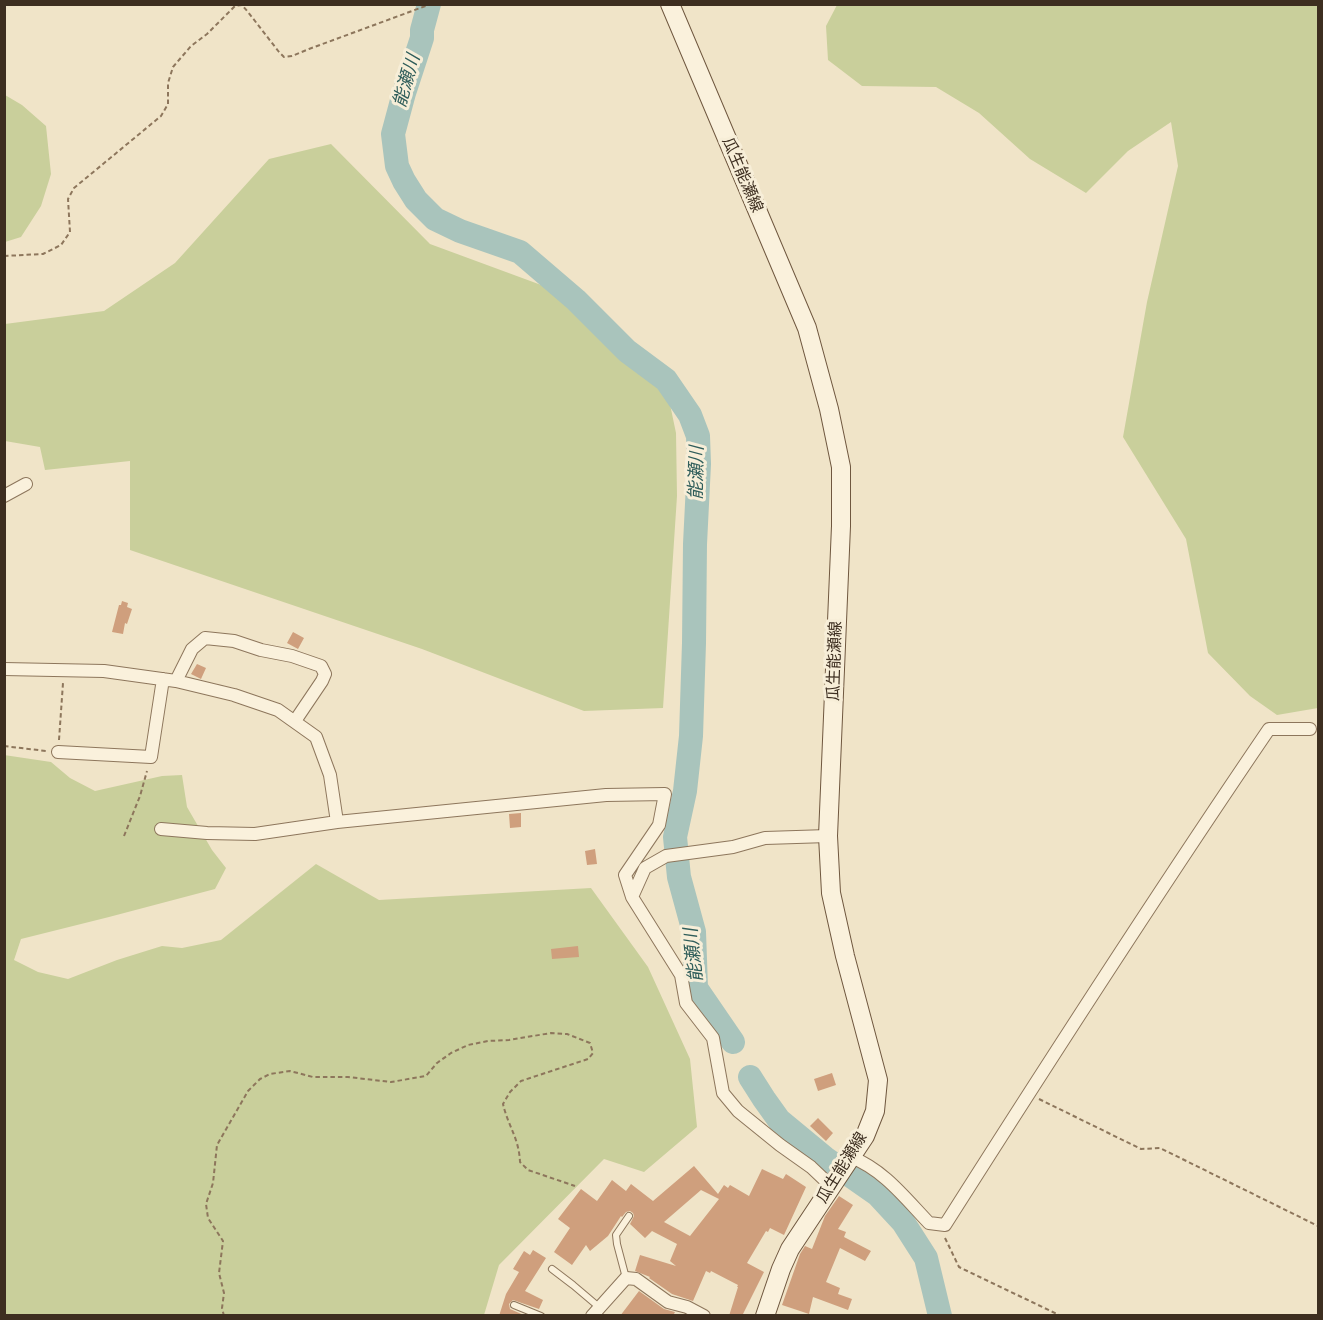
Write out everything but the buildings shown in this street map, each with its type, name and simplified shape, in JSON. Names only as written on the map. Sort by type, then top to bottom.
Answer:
[{"type":"main road","name":"瓜生能瀬線","points":[[670,4],[807,328],[830,409],[840,467],[841,526],[828,836],[831,893],[878,1080],[875,1111],[865,1136],[790,1249],[765,1316]]},
{"type":"street","points":[[4,496],[26,484]]},
{"type":"street","points":[[58,752],[151,756],[170,680],[192,649],[205,638],[234,641],[321,666],[325,674],[322,681],[295,721]]},
{"type":"street","points":[[4,669],[104,671],[170,680],[234,695],[278,710],[316,737],[330,775],[337,822]]},
{"type":"street","points":[[851,1158],[865,1163],[888,1180],[929,1223],[945,1225],[1197,835],[1269,729],[1310,729]]},
{"type":"street","points":[[161,829],[255,834],[337,822],[606,795],[665,794],[659,825],[625,875],[632,897],[681,975],[686,1003],[713,1038],[723,1093],[738,1112],[811,1167],[831,1186]]},
{"type":"street","points":[[632,897],[645,868],[666,856],[733,847],[765,838],[828,836]]},
{"type":"street","points":[[595,1311],[626,1278],[636,1279],[668,1302],[687,1307],[704,1316]]},
{"type":"lane","points":[[626,1278],[616,1235],[629,1216]]},
{"type":"lane","points":[[552,1269],[573,1285],[595,1311]]},
{"type":"lane","points":[[514,1305],[541,1316]]},
{"type":"path","points":[[4,256],[43,254],[61,245],[70,232],[68,199],[74,188],[161,116],[168,104],[168,83],[173,67],[191,46],[207,34],[235,6],[242,5],[279,52],[284,57],[292,57],[430,4]]},
{"type":"path","points":[[4,746],[58,752],[64,670]]},
{"type":"path","points":[[124,836],[140,796],[151,756]]},
{"type":"path","points":[[224,1316],[222,1308],[224,1293],[219,1273],[223,1241],[208,1218],[206,1204],[213,1183],[217,1145],[248,1090],[260,1079],[270,1074],[290,1071],[313,1077],[348,1077],[391,1082],[426,1076],[450,1053],[468,1045],[551,1033],[579,1037],[590,1043],[592,1053],[588,1059],[521,1081],[502,1104],[515,1136],[520,1162],[528,1170],[575,1186]]},
{"type":"path","points":[[1028,1094],[1141,1149],[1160,1148],[1318,1226]]},
{"type":"path","points":[[939,1224],[959,1267],[1061,1316]]},
{"type":"green space","points":[[837,5],[1318,5],[1318,708],[1277,715],[1250,696],[1208,653],[1186,539],[1123,437],[1147,302],[1178,166],[1171,122],[1128,151],[1086,193],[1030,159],[979,113],[936,87],[862,86],[828,60],[826,26]]},
{"type":"green space","points":[[5,95],[22,105],[46,126],[51,174],[41,206],[21,237],[5,242]]},
{"type":"green space","points":[[331,144],[430,244],[571,296],[667,390],[676,433],[677,496],[663,708],[584,711],[422,649],[130,550],[130,461],[45,470],[40,447],[5,441],[5,324],[104,311],[175,263],[269,159]]},
{"type":"green space","points":[[4,755],[51,762],[70,778],[95,791],[162,776],[182,775],[187,807],[212,850],[226,868],[215,889],[21,939],[14,960],[38,972],[68,979],[162,946],[182,948],[221,940],[316,864],[379,900],[591,888],[648,967],[690,1059],[697,1127],[644,1172],[604,1159],[499,1265],[484,1315],[5,1315]]},
{"type":"waterway","name":"能瀬川","points":[[429,4],[422,38],[393,134],[397,166],[404,181],[416,200],[435,219],[460,231],[520,252],[576,300],[627,351],[666,380],[690,415],[698,436],[691,736],[685,791],[675,837],[679,877],[694,932],[696,988],[733,1042]]},
{"type":"waterway","name":"能瀬川","points":[[750,1077],[779,1120],[825,1158],[878,1195],[903,1222],[926,1258],[940,1316]]}]
